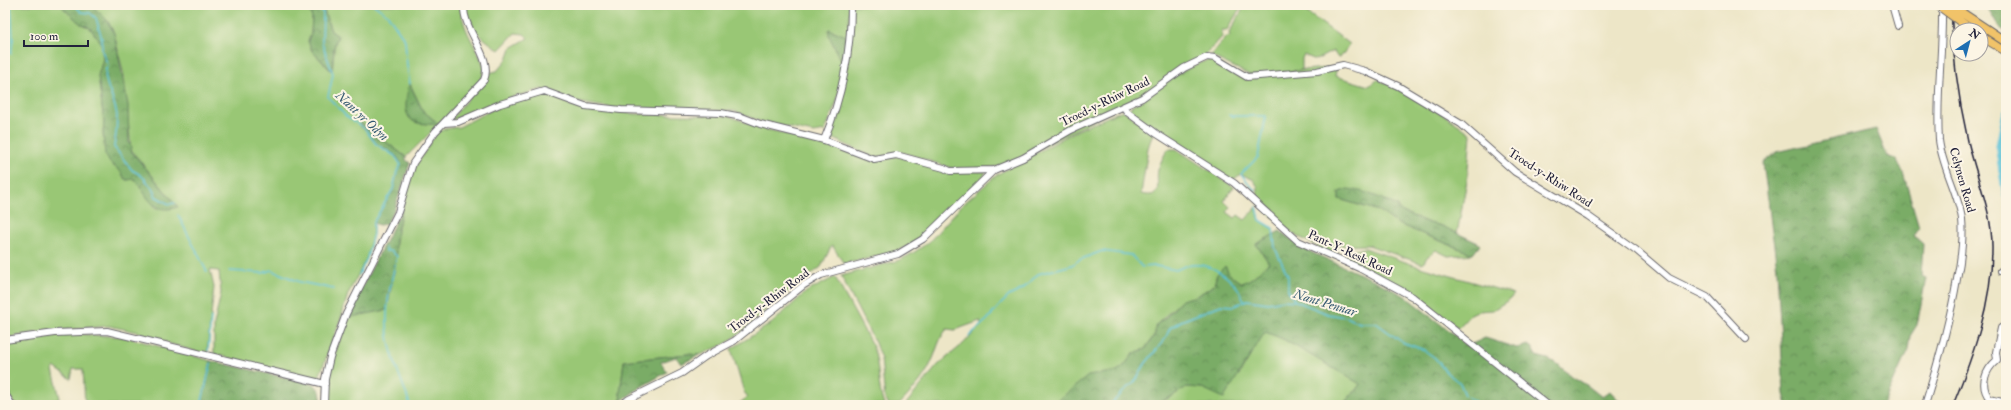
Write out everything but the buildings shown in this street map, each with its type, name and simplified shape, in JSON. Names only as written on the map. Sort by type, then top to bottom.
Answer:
[{"type":"main road","points":[[1938,5],[1961,22]]},
{"type":"main road","points":[[1950,5],[2006,42]]},
{"type":"main road","points":[[1989,41],[2006,51]]},
{"type":"street","points":[[324,405],[324,384],[330,357],[348,308],[398,212],[413,163],[427,142],[484,80],[486,66],[465,18],[464,5]]},
{"type":"street","points":[[824,140],[836,109],[846,65],[851,29],[851,5]]},
{"type":"street","points":[[1892,5],[1898,26]]},
{"type":"street","name":"Celynen Road","points":[[1924,405],[1938,366],[1952,312],[1963,238],[1961,217],[1940,142],[1938,114],[1942,49],[1942,5]]},
{"type":"street","name":"Troed-y-Rhiw Road","points":[[621,405],[629,399],[682,373],[706,356],[734,341],[804,285],[821,275],[909,250],[938,226],[994,170],[1013,163],[1071,130],[1124,107],[1152,92],[1184,68],[1208,57],[1215,58],[1247,77],[1317,71],[1338,65],[1365,71],[1408,91],[1461,124],[1515,172],[1588,216],[1636,250],[1669,278],[1707,297],[1746,338]]},
{"type":"street","points":[[444,123],[458,122],[500,104],[544,91],[559,95],[574,103],[596,108],[636,111],[721,113],[742,117],[760,124],[824,140],[874,159],[896,155],[950,171],[994,170]]},
{"type":"street","name":"Pant-Y-Resk Road","points":[[1124,107],[1127,112],[1157,134],[1234,183],[1298,241],[1359,268],[1413,297],[1548,405]]},
{"type":"street","points":[[2005,400],[1988,402],[1983,386],[1988,370],[1997,360],[1996,352],[2001,328],[2006,325]]},
{"type":"street","points":[[5,340],[54,333],[107,331],[324,384]]},
{"type":"street","points":[[1997,360],[2004,361]]},
{"type":"street","points":[[5,394],[12,405]]},
{"type":"green space","points":[[5,5],[60,5],[81,24],[89,27],[101,42],[103,59],[98,76],[104,122],[103,134],[110,163],[120,171],[126,180],[135,179],[156,208],[178,207],[131,150],[124,76],[114,33],[107,20],[92,5],[307,5],[312,18],[311,33],[308,41],[312,51],[331,71],[335,44],[338,36],[331,31],[324,11],[325,5],[462,5],[463,21],[466,30],[485,69],[481,80],[439,124],[423,111],[410,84],[418,123],[438,125],[406,157],[361,123],[359,126],[366,131],[378,145],[397,157],[401,165],[397,171],[393,189],[373,223],[373,234],[367,258],[348,294],[341,318],[319,377],[312,379],[214,354],[214,325],[221,293],[219,271],[210,270],[214,287],[207,355],[138,332],[109,326],[40,332],[5,338]]},
{"type":"green space","points":[[60,5],[92,5],[107,20],[114,33],[128,105],[129,143],[132,147],[131,151],[178,207],[162,209],[157,207],[148,198],[135,179],[126,180],[120,171],[110,163],[105,154],[103,134],[104,122],[98,76],[103,59],[101,42],[89,27],[81,24]]},
{"type":"green space","points":[[307,5],[325,5],[324,11],[331,31],[338,36],[334,49],[332,71],[312,51],[308,41],[311,33],[312,18]]},
{"type":"green space","points":[[466,5],[850,5],[848,37],[829,29],[828,30],[844,66],[837,101],[825,131],[814,133],[762,122],[734,111],[612,108],[576,102],[542,89],[512,97],[450,121],[488,73],[497,71],[507,59],[511,48],[528,38],[524,34],[515,33],[499,50],[481,36],[472,26],[466,13]]},
{"type":"green space","points":[[853,5],[1242,5],[1227,30],[1222,30],[1222,37],[1203,57],[1153,90],[1005,166],[958,170],[901,152],[875,158],[828,136],[843,96]]},
{"type":"green space","points":[[1245,5],[1289,5],[1305,11],[1350,44],[1340,58],[1338,58],[1333,51],[1316,60],[1304,55],[1302,58],[1302,70],[1250,75],[1211,56],[1225,38],[1230,36],[1229,33]]},
{"type":"green space","points":[[1986,5],[2006,5],[2006,32],[1999,27]]},
{"type":"green space","points":[[829,29],[848,37],[844,66],[829,36]]},
{"type":"green space","points":[[1208,60],[1215,61],[1240,76],[1337,67],[1335,76],[1369,86],[1377,79],[1426,104],[1471,134],[1467,180],[1457,234],[1442,226],[1429,223],[1398,210],[1384,200],[1344,190],[1340,192],[1339,199],[1379,211],[1398,224],[1473,254],[1448,256],[1436,250],[1427,257],[1423,264],[1368,245],[1338,246],[1337,256],[1299,237],[1284,227],[1259,204],[1257,196],[1258,188],[1254,180],[1241,174],[1233,180],[1167,138],[1129,110],[1132,106],[1178,75],[1197,64]]},
{"type":"green space","points":[[409,83],[423,111],[439,124],[438,125],[418,123],[412,121],[409,117],[406,100]]},
{"type":"green space","points":[[539,94],[547,94],[568,102],[569,105],[636,114],[729,116],[761,128],[823,143],[875,161],[897,156],[944,169],[986,172],[983,177],[916,242],[896,252],[844,264],[832,245],[821,267],[773,303],[727,343],[700,355],[687,354],[624,361],[620,393],[621,401],[616,405],[329,405],[329,374],[346,318],[389,301],[388,296],[396,257],[395,249],[399,222],[413,170],[436,134],[444,129],[459,127],[499,106]]},
{"type":"green space","points":[[1123,110],[1153,133],[1148,148],[1141,194],[1148,195],[1156,192],[1157,175],[1161,162],[1168,149],[1176,149],[1234,187],[1224,201],[1230,207],[1227,212],[1235,218],[1238,215],[1245,220],[1257,207],[1260,220],[1273,228],[1274,235],[1256,244],[1269,263],[1252,278],[1241,283],[1229,274],[1225,266],[1217,274],[1214,285],[1197,296],[1182,300],[1156,325],[1155,334],[1145,349],[1134,353],[1123,367],[1117,371],[1088,377],[1052,405],[905,405],[938,365],[963,344],[981,325],[980,321],[955,330],[947,329],[928,369],[921,380],[899,405],[889,405],[885,399],[881,359],[875,343],[841,276],[900,260],[913,253],[929,242],[962,205],[998,174],[1076,131]]},
{"type":"green space","points":[[361,123],[406,157],[406,160],[410,163],[394,210],[386,224],[379,225],[373,223],[393,189],[397,171],[401,165],[397,157],[374,142],[366,131],[359,126]]},
{"type":"green space","points":[[1876,129],[1887,156],[1895,159],[1902,169],[1919,227],[1914,236],[1923,244],[1921,276],[1926,278],[1917,325],[1910,336],[1908,350],[1883,405],[1787,405],[1784,394],[1777,269],[1763,162],[1777,152]]},
{"type":"green space","points":[[1347,189],[1360,191],[1380,198],[1398,206],[1398,210],[1429,223],[1442,226],[1480,245],[1473,254],[1398,224],[1379,211],[1339,199],[1339,192]]},
{"type":"green space","points":[[402,209],[396,238],[397,256],[387,310],[346,318]]},
{"type":"green space","points":[[1280,231],[1306,250],[1374,280],[1405,296],[1468,346],[1485,338],[1517,348],[1528,345],[1532,348],[1536,356],[1548,359],[1559,365],[1567,373],[1602,397],[1610,391],[1623,405],[1342,405],[1354,393],[1360,384],[1283,339],[1265,332],[1224,398],[1202,388],[1187,387],[1157,405],[1052,405],[1088,376],[1117,371],[1123,367],[1134,353],[1145,349],[1155,334],[1156,325],[1182,300],[1197,296],[1214,285],[1217,274],[1225,266],[1229,274],[1241,283],[1252,278],[1269,263],[1256,244]]},
{"type":"green space","points":[[1365,248],[1420,267],[1514,294],[1510,299],[1493,310],[1479,311],[1469,316],[1458,328],[1430,306],[1403,288],[1359,264],[1342,257],[1345,252]]},
{"type":"green space","points":[[835,277],[873,347],[877,361],[880,391],[884,405],[730,405],[738,404],[748,397],[744,392],[731,349],[772,323],[806,292]]},
{"type":"green space","points":[[1265,331],[1283,339],[1361,384],[1342,405],[1157,405],[1187,387],[1202,388],[1239,375]]},
{"type":"green space","points":[[75,334],[126,337],[211,361],[201,405],[85,405],[83,369],[73,369],[71,379],[54,367],[53,370],[60,398],[45,405],[15,405],[5,390],[5,342],[34,338],[36,341],[41,337]]},
{"type":"green space","points":[[687,354],[700,355],[681,364],[676,357],[661,362],[667,372],[621,401],[620,393],[624,361]]},
{"type":"green space","points":[[211,361],[314,384],[320,391],[322,405],[201,405]]},
{"type":"waterway","points":[[11,5],[13,39],[11,54]]},
{"type":"waterway","points":[[75,5],[81,12],[90,13],[96,18],[102,39],[102,51],[108,65],[105,76],[117,116],[114,147],[132,170],[144,178],[155,192],[155,196],[169,204],[175,203]]},
{"type":"waterway","name":"Nant yr Odyn","points":[[319,5],[323,13],[322,43],[333,74],[328,97],[346,116],[365,129],[376,144],[395,156],[401,165],[397,171],[393,189],[373,223],[373,234],[367,258],[359,275]]},
{"type":"waterway","points":[[374,5],[388,15],[405,40],[410,84]]},
{"type":"waterway","points":[[5,71],[9,64],[8,61]]},
{"type":"waterway","points":[[1229,114],[1233,116],[1266,116],[1258,157],[1241,174],[1255,191]]},
{"type":"waterway","points":[[2006,114],[1999,148],[2006,194]]},
{"type":"waterway","points":[[1257,207],[1260,220],[1273,228],[1275,248],[1288,276],[1288,290],[1295,301]]},
{"type":"waterway","points":[[178,215],[207,272]]},
{"type":"waterway","name":"Nant yr Odyn","points":[[385,248],[386,251],[390,251],[397,256],[390,286],[387,315],[388,335],[394,362],[410,405]]},
{"type":"waterway","points":[[969,336],[987,320],[1009,296],[1023,289],[1038,274],[1072,265],[1079,260],[1102,251],[1131,255],[1142,267],[1156,266],[1176,270],[1193,265],[1208,267],[1229,279],[1237,287],[1245,301]]},
{"type":"waterway","points":[[229,271],[263,273],[271,270],[300,282],[334,289]]},
{"type":"waterway","name":"Nant Pennar","points":[[1101,405],[1112,403],[1134,383],[1145,364],[1165,339],[1170,328],[1181,321],[1221,305],[1234,306],[1247,300],[1268,303],[1283,300],[1296,301],[1328,314],[1346,317],[1360,323],[1376,323],[1402,342],[1424,350],[1435,358],[1447,373],[1460,383],[1465,395],[1480,405],[1485,405]]},
{"type":"waterway","points":[[208,351],[211,317]]},
{"type":"waterway","points":[[201,405],[211,363]]},
{"type":"railway","points":[[1951,5],[1954,56],[1961,108],[1971,154],[1987,208],[1992,236],[1991,270],[1985,310],[1968,368],[1953,405]]}]
